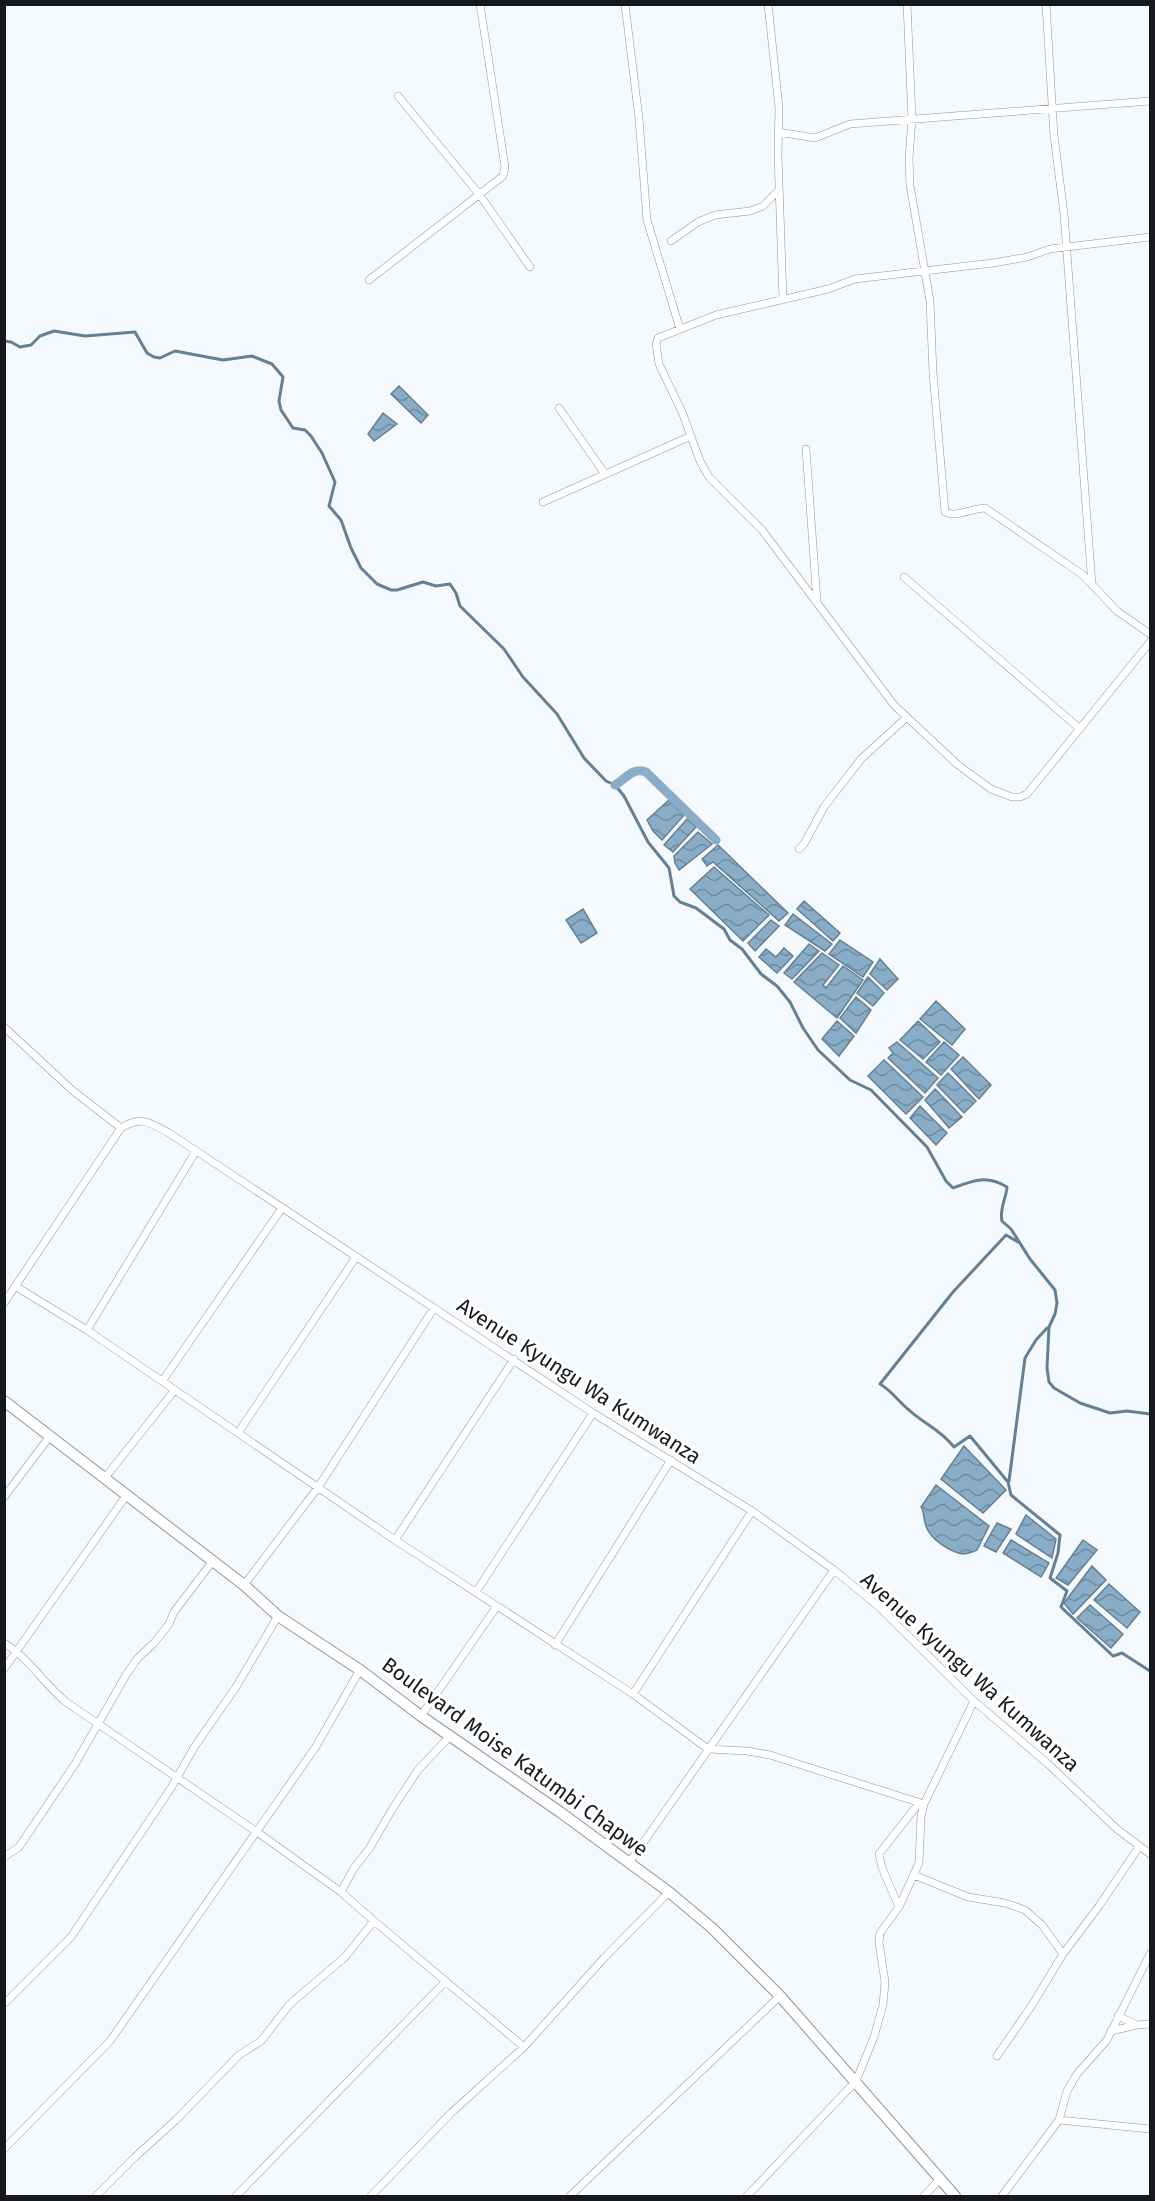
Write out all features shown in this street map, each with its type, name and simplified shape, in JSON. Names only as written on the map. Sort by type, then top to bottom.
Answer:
[{"type":"street","points":[[369,280],[503,176],[505,167],[480,4]]},
{"type":"street","points":[[625,4],[639,119],[647,220],[680,329]]},
{"type":"street","points":[[768,4],[779,108],[783,300]]},
{"type":"street","points":[[907,4],[912,119],[909,158],[910,185],[930,301],[933,373],[945,512],[950,515],[985,508],[1083,575],[1117,611],[1150,634]]},
{"type":"street","points":[[1046,4],[1054,136],[1064,214],[1092,585]]},
{"type":"street","points":[[398,96],[479,194],[530,267]]},
{"type":"street","points":[[778,132],[815,138],[850,124],[1150,101]]},
{"type":"street","points":[[671,241],[698,222],[715,215],[750,211],[762,206],[779,190]]},
{"type":"street","points":[[1150,237],[1050,249],[1011,261],[855,279],[828,289],[716,315],[658,338],[656,344],[659,364],[709,477],[762,530],[894,705],[958,765],[991,789],[1012,797],[1027,794],[1150,642]]},
{"type":"street","points":[[559,408],[605,474]]},
{"type":"street","points":[[543,502],[691,436]]},
{"type":"street","points":[[806,449],[817,603]]},
{"type":"street","points":[[904,577],[1080,729]]},
{"type":"street","points":[[799,849],[824,807],[861,759],[907,717]]},
{"type":"street","points":[[4,1027],[72,1090],[121,1128],[4,1303]]},
{"type":"street","name":"Avenue Kyungu Wa Kumwanza","points":[[121,1128],[135,1120],[140,1120],[169,1133],[593,1413],[752,1511],[834,1570],[886,1613],[974,1701],[1139,1847],[1150,1854]]},
{"type":"street","points":[[87,1330],[196,1151]]},
{"type":"street","points":[[163,1380],[282,1208]]},
{"type":"street","points":[[238,1433],[356,1257]]},
{"type":"street","points":[[15,1286],[163,1380],[174,1390],[319,1486],[395,1540],[633,1694],[708,1749],[747,1751],[778,1757],[922,1804]]},
{"type":"street","points":[[244,1585],[319,1486],[434,1308]]},
{"type":"street","points":[[395,1540],[514,1359]]},
{"type":"street","points":[[104,1479],[174,1390]]},
{"type":"street","name":"Boulevard Moise Katumbi Chapwe","points":[[4,1401],[244,1585],[278,1616],[360,1670],[669,1892],[733,1947],[780,1996],[955,2196]]},
{"type":"street","points":[[476,1592],[593,1413]]},
{"type":"street","points":[[4,1497],[50,1436]]},
{"type":"street","points":[[555,1645],[671,1460]]},
{"type":"street","points":[[4,1669],[126,1496]]},
{"type":"street","points":[[633,1694],[752,1511]]},
{"type":"street","points":[[4,1857],[19,1847],[75,1764],[109,1701],[137,1659],[169,1624],[174,1612],[212,1562]]},
{"type":"street","points":[[629,1863],[834,1570]]},
{"type":"street","points":[[421,1716],[497,1606]]},
{"type":"street","points":[[4,2004],[71,1937],[236,1687],[278,1616]]},
{"type":"street","points":[[4,1643],[17,1651],[52,1691],[66,1702],[341,1892],[524,2048]]},
{"type":"street","points":[[4,2149],[110,2041],[315,1748],[360,1670]]},
{"type":"street","points":[[899,1907],[882,1868],[879,1854],[922,1804],[974,1701]]},
{"type":"street","points":[[341,1892],[354,1868],[369,1849],[418,1770],[450,1736]]},
{"type":"street","points":[[747,2196],[856,2081],[874,2037],[883,2005],[885,1982],[879,1942],[880,1932],[899,1907],[921,1854],[922,1804]]},
{"type":"street","points":[[997,2056],[1032,2005],[1062,1954],[1099,1906],[1139,1847]]},
{"type":"street","points":[[914,1875],[968,1897],[1005,1903],[1025,1910],[1042,1925],[1062,1954]]},
{"type":"street","points":[[371,2196],[451,2113],[524,2048],[604,1958],[669,1892]]},
{"type":"street","points":[[96,2196],[176,2120],[239,2055],[261,2041],[290,2004],[345,1957],[374,1921]]},
{"type":"street","points":[[1002,2196],[1059,2120],[1067,2091],[1077,2074],[1100,2050],[1112,2031],[1150,1954]]},
{"type":"street","points":[[236,2196],[446,1981]]},
{"type":"street","points":[[570,2196],[780,1996]]},
{"type":"street","points":[[1118,2016],[1137,2025]]},
{"type":"street","points":[[1112,2031],[1150,2024]]},
{"type":"street","points":[[1059,2120],[1150,2129]]},
{"type":"street","points":[[924,2196],[940,2179]]},
{"type":"water","points":[[399,386],[428,415],[421,423],[391,394]]},
{"type":"water","points":[[383,413],[397,424],[374,441],[368,434]]},
{"type":"water","points":[[669,800],[684,815],[662,840],[647,820]]},
{"type":"water","points":[[687,819],[696,827],[673,852],[664,845]]},
{"type":"water","points":[[698,832],[712,844],[679,870],[674,856]]},
{"type":"water","points":[[718,845],[788,913],[779,921],[713,862],[707,866],[702,859]]},
{"type":"water","points":[[714,867],[769,915],[743,941],[690,889]]},
{"type":"water","points":[[804,901],[840,933],[833,941],[797,909]]},
{"type":"water","points":[[583,909],[597,933],[581,943],[566,920]]},
{"type":"water","points":[[793,914],[832,944],[825,951],[785,925]]},
{"type":"water","points":[[771,920],[779,926],[755,951],[748,943]]},
{"type":"water","points":[[840,940],[873,962],[863,977],[829,954]]},
{"type":"water","points":[[809,944],[819,951],[792,979],[784,973]]},
{"type":"water","points":[[784,948],[793,956],[777,973],[759,957],[766,949],[776,957]]},
{"type":"water","points":[[822,953],[839,965],[823,985],[826,988],[843,966],[863,980],[837,1018],[794,982]]},
{"type":"water","points":[[880,959],[898,979],[887,990],[870,974]]},
{"type":"water","points":[[868,977],[884,993],[873,1006],[857,993]]},
{"type":"water","points":[[856,997],[871,1010],[856,1033],[840,1018]]},
{"type":"water","points":[[936,1001],[965,1029],[952,1045],[920,1019]]},
{"type":"water","points":[[837,1021],[854,1036],[839,1056],[822,1039]]},
{"type":"water","points":[[918,1021],[940,1042],[923,1059],[900,1040]]},
{"type":"water","points":[[897,1042],[938,1078],[925,1093],[888,1058],[893,1053],[889,1048]]},
{"type":"water","points":[[944,1042],[959,1055],[941,1075],[926,1062]]},
{"type":"water","points":[[963,1057],[991,1085],[979,1099],[951,1069]]},
{"type":"water","points":[[884,1060],[923,1097],[906,1114],[868,1076]]},
{"type":"water","points":[[948,1073],[976,1101],[964,1113],[937,1085]]},
{"type":"water","points":[[935,1089],[962,1117],[949,1128],[925,1100]]},
{"type":"water","points":[[920,1106],[947,1133],[936,1145],[910,1118]]},
{"type":"water","points":[[964,1446],[1006,1490],[983,1513],[941,1479]]},
{"type":"water","points":[[936,1485],[989,1526],[977,1550],[963,1554],[952,1551],[928,1531],[921,1507]]},
{"type":"water","points":[[1026,1515],[1056,1539],[1052,1558],[1016,1534]]},
{"type":"water","points":[[997,1523],[1011,1529],[996,1552],[984,1546]]},
{"type":"water","points":[[1011,1540],[1049,1563],[1041,1577],[1003,1553]]},
{"type":"water","points":[[1083,1540],[1097,1550],[1068,1585],[1056,1578]]},
{"type":"water","points":[[1092,1566],[1106,1580],[1073,1614],[1064,1603]]},
{"type":"water","points":[[1109,1584],[1140,1612],[1127,1628],[1094,1600]]},
{"type":"water","points":[[1090,1605],[1123,1634],[1111,1648],[1077,1618]]},
{"type":"waterway","points":[[4,341],[20,347],[31,345],[40,336],[54,331],[85,336],[135,332],[147,353],[154,357],[160,358],[175,351],[223,360],[252,356],[272,364],[283,377],[279,401],[281,410],[293,428],[305,430],[311,436],[322,453],[335,482],[329,506],[341,520],[361,568],[377,584],[391,590],[423,582],[436,586],[450,584],[460,606],[504,649],[523,677],[557,714],[584,758],[624,796],[648,842],[669,868],[674,896],[680,902],[696,908],[724,929],[730,940],[742,949],[761,974],[777,986],[790,1002],[803,1028],[818,1050],[850,1080],[871,1090],[927,1147],[946,1181],[953,1188],[980,1180],[993,1181],[1007,1187],[1001,1213],[1002,1221],[1011,1229],[1030,1259],[1055,1290],[1057,1303],[1049,1327],[1047,1368],[1049,1382],[1054,1388],[1080,1403],[1110,1413],[1127,1411],[1150,1414]]},
{"type":"waterway","points":[[615,785],[633,772],[646,772],[716,840]]},
{"type":"waterway","points":[[1018,1242],[1006,1235],[953,1292],[880,1384],[954,1447],[970,1436],[1008,1482],[1011,1495],[1060,1535],[1058,1553],[1050,1578],[1067,1591],[1061,1607],[1113,1656],[1122,1653],[1150,1671]]},
{"type":"waterway","points":[[1009,1481],[1025,1358],[1047,1328]]}]
